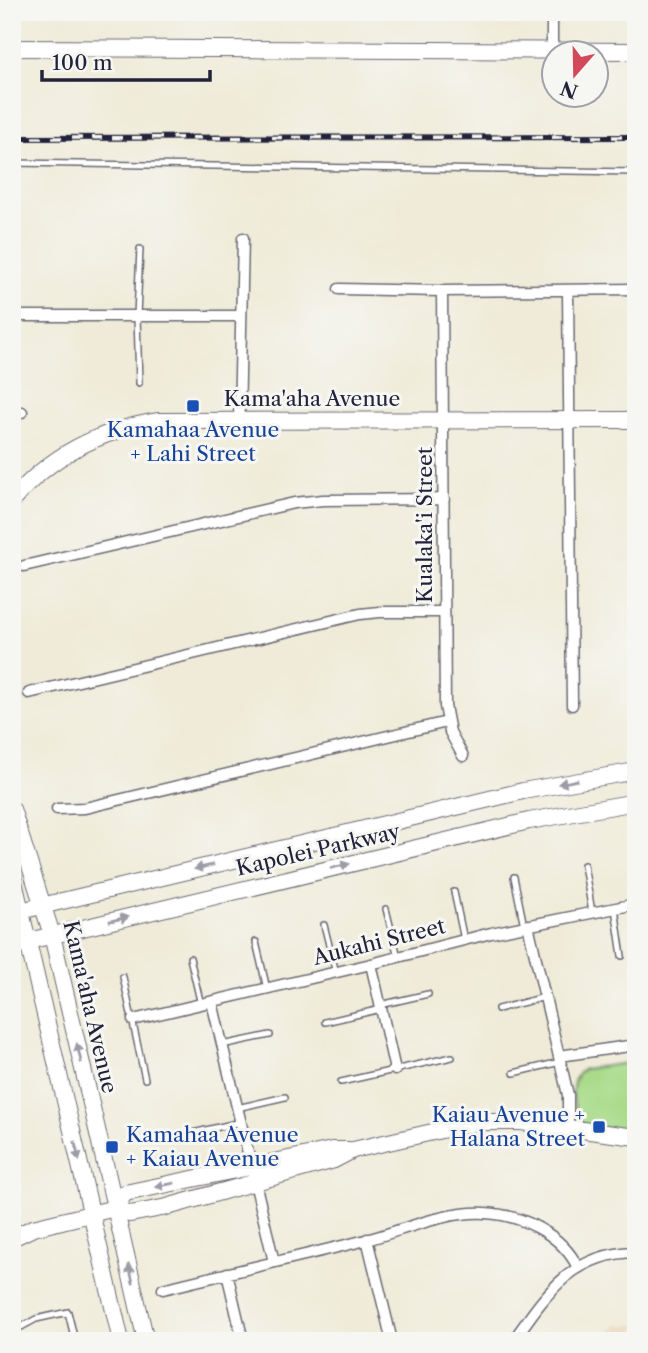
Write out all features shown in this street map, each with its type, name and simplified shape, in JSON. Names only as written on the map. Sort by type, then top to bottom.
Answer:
[{"type":"street","points":[[552,12],[552,38]]},
{"type":"street","points":[[12,49],[540,50]]},
{"type":"street","points":[[610,51],[636,51]]},
{"type":"street","points":[[239,421],[243,238]]},
{"type":"street","points":[[339,289],[636,289]]},
{"type":"street","points":[[568,289],[572,705]]},
{"type":"street","name":"Kualaka'i Street","points":[[442,291],[447,722],[463,756]]},
{"type":"street","points":[[12,316],[241,316]]},
{"type":"street","name":"Kama'aha Avenue","points":[[12,501],[31,480],[59,458],[107,433],[159,421],[636,420]]},
{"type":"street","points":[[24,566],[295,503],[323,500],[444,499]]},
{"type":"street","points":[[29,693],[360,614],[444,612]]},
{"type":"street","points":[[57,809],[85,808],[447,722]]},
{"type":"street","name":"Kapolei Parkway","points":[[17,912],[523,791],[636,771]]},
{"type":"street","name":"Kapolei Parkway","points":[[20,943],[529,821],[636,802]]},
{"type":"street","name":"Kama'aha Avenue","points":[[12,809],[52,935],[146,1341]]},
{"type":"street","points":[[12,873],[20,943],[91,1213],[121,1341]]},
{"type":"street","name":"Aukahi Street","points":[[133,1020],[526,925],[636,904]]},
{"type":"street","points":[[526,925],[569,1103],[568,1129]]},
{"type":"street","points":[[371,964],[395,1070]]},
{"type":"street","points":[[206,1003],[222,1045],[274,1262]]},
{"type":"street","points":[[559,1059],[636,1045]]},
{"type":"street","points":[[12,1238],[33,1228],[115,1208],[125,1193],[253,1174],[332,1150],[353,1150],[477,1122],[521,1122],[636,1137]]},
{"type":"street","points":[[163,1289],[461,1214],[496,1214],[516,1219],[547,1233],[565,1249],[578,1268]]},
{"type":"street","points":[[367,1239],[392,1341]]},
{"type":"street","points":[[513,1341],[545,1295],[562,1278],[606,1256],[636,1252]]},
{"type":"street","points":[[227,1273],[243,1341]]},
{"type":"lane","points":[[12,163],[636,172]]},
{"type":"lane","points":[[139,383],[137,316],[140,249]]},
{"type":"lane","points":[[584,865],[592,912]]},
{"type":"lane","points":[[514,877],[526,925]]},
{"type":"lane","points":[[454,892],[464,940]]},
{"type":"lane","points":[[615,908],[622,956]]},
{"type":"lane","points":[[386,909],[398,957]]},
{"type":"lane","points":[[324,925],[336,973]]},
{"type":"lane","points":[[256,942],[267,989]]},
{"type":"lane","points":[[190,958],[206,1003]]},
{"type":"lane","points":[[123,977],[145,1079]]},
{"type":"lane","points":[[325,1022],[428,994]]},
{"type":"lane","points":[[498,1009],[545,997]]},
{"type":"lane","points":[[222,1045],[270,1035]]},
{"type":"lane","points":[[341,1082],[452,1057]]},
{"type":"lane","points":[[514,1073],[559,1059]]},
{"type":"lane","points":[[237,1108],[285,1097]]},
{"type":"lane","points":[[162,1140],[241,1122]]},
{"type":"lane","points":[[12,1332],[36,1319],[68,1312],[75,1341]]},
{"type":"shaded area","points":[[617,1325],[636,1325],[636,1341],[605,1341]]},
{"type":"green space","points":[[636,1062],[636,1136],[580,1123],[573,1093],[578,1073],[584,1069]]},
{"type":"railway","points":[[12,138],[636,137]]},
{"type":"place","name":"Kamahaa Avenue + Lahi Street","points":[[193,406]]},
{"type":"place","name":"Kaiau Avenue + Halana Street","points":[[599,1127]]},
{"type":"place","name":"Kamahaa Avenue + Kaiau Avenue","points":[[112,1147]]}]
